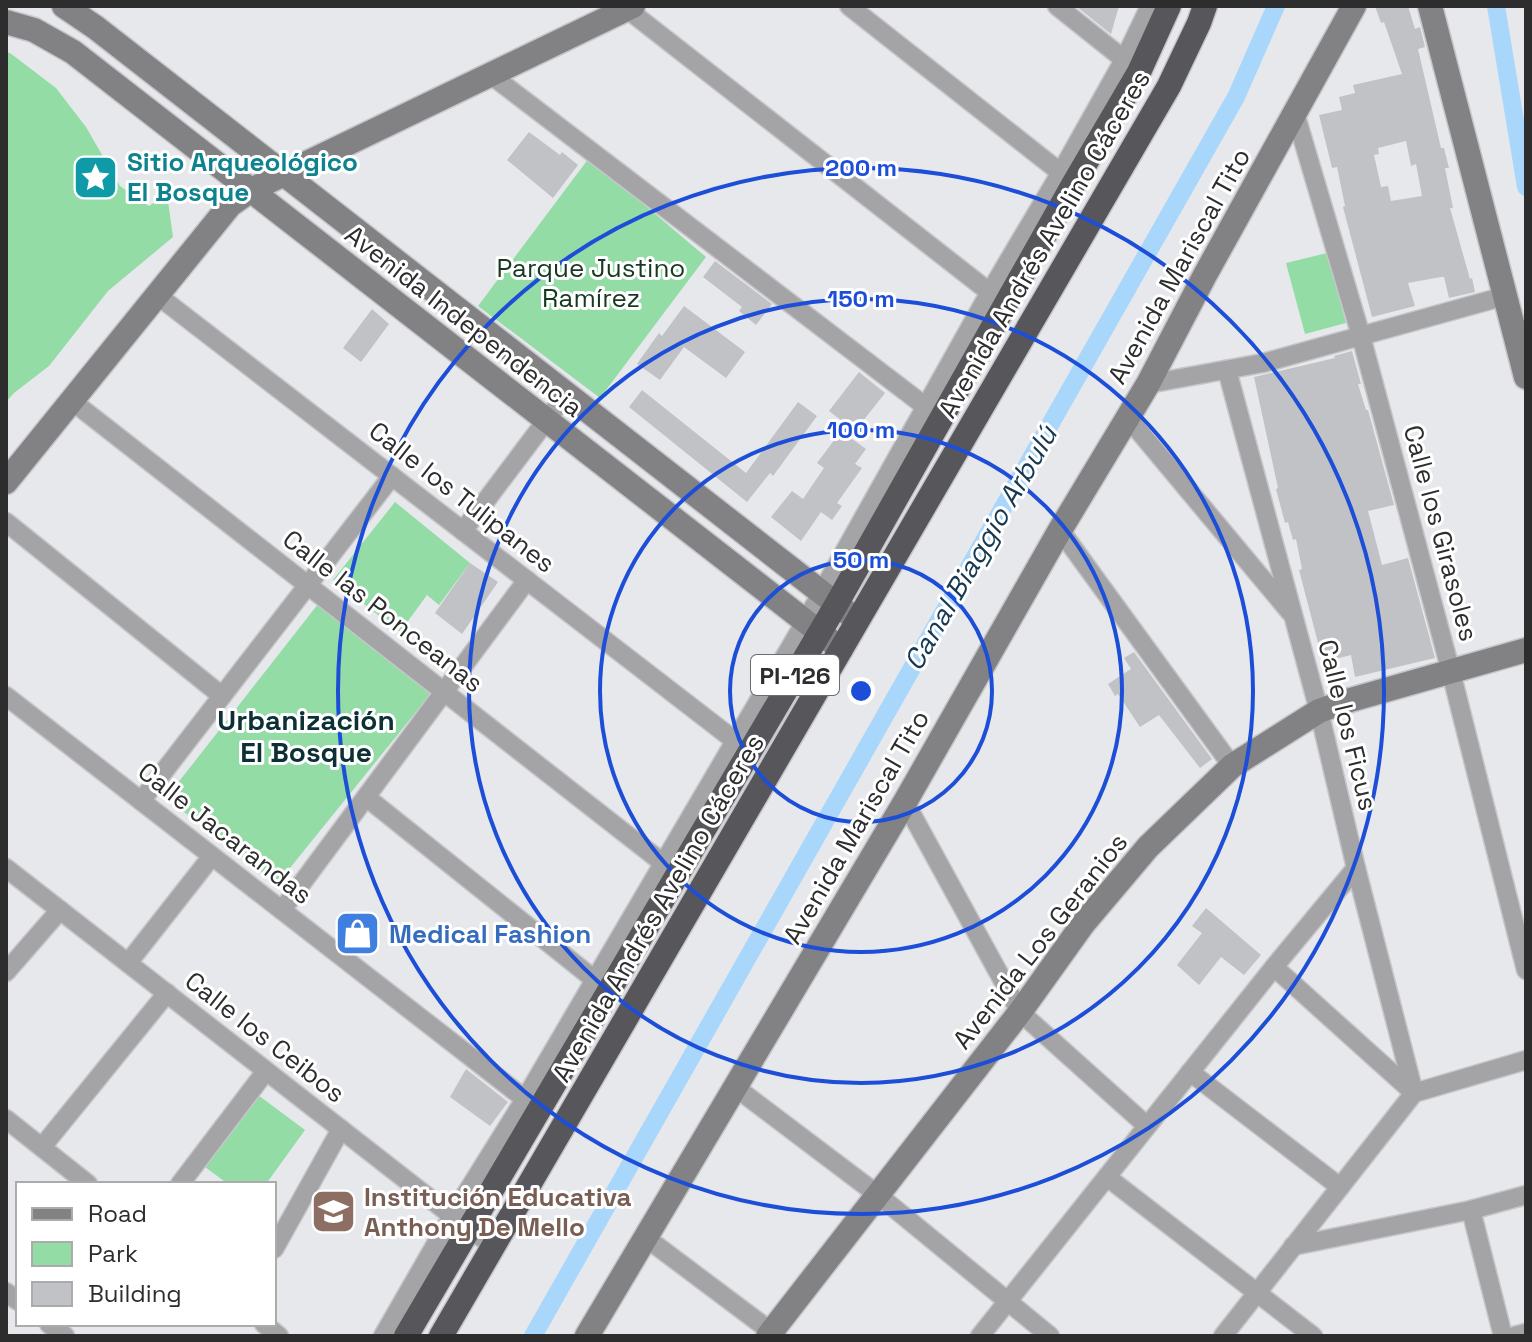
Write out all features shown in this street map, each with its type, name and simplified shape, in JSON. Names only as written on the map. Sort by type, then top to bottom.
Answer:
[{"type":"highway","name":"Avenida Andrés Avelino Cáceres","points":[[406,1336],[461,1223],[829,598],[1132,66],[1149,23],[1169,6]]},
{"type":"highway","name":"Avenida Andrés Avelino Cáceres","points":[[441,1336],[1169,86],[1205,6]]},
{"type":"highway","points":[[1149,23],[1187,48]]},
{"type":"street","name":"Avenida Independencia","points":[[64,6],[567,393],[857,621]]},
{"type":"street","points":[[849,6],[1068,178]]},
{"type":"street","points":[[1057,6],[1132,66]]},
{"type":"street","name":"Avenida Mariscal Tito","points":[[587,1336],[905,802],[1060,530],[1148,384],[1354,6]]},
{"type":"street","points":[[1430,6],[1526,377]]},
{"type":"street","points":[[6,482],[230,205],[251,190],[630,7],[998,298]]},
{"type":"street","name":"Avenida Independencia","points":[[6,22],[34,30],[73,52],[841,649]]},
{"type":"street","points":[[491,75],[934,412]]},
{"type":"street","name":"Calle los Girasoles","points":[[1295,113],[1361,336],[1451,672],[1526,970]]},
{"type":"street","name":"Calle los Tulipanes","points":[[157,295],[734,740]]},
{"type":"street","points":[[1148,384],[1263,363],[1505,296]]},
{"type":"street","name":"Calle los Ficus","points":[[1227,370],[1319,711],[1414,1093]]},
{"type":"street","points":[[463,531],[567,393]]},
{"type":"street","name":"Calle las Ponceanas","points":[[72,401],[663,863]]},
{"type":"street","points":[[1128,418],[1293,616]]},
{"type":"street","points":[[141,801],[392,476]]},
{"type":"street","points":[[6,522],[222,696]]},
{"type":"street","points":[[1060,530],[1232,766]]},
{"type":"street","points":[[282,910],[527,580]]},
{"type":"street","name":"Avenida Andrés Avelino Cáceres","points":[[383,1336],[461,1223],[525,1099],[734,740],[812,627]]},
{"type":"street","name":"Avenida Los Geranios","points":[[772,1335],[1020,1012],[1083,924],[1148,847],[1232,766],[1319,711],[1526,650]]},
{"type":"street","name":"Calle Jacarandas","points":[[6,696],[525,1099]]},
{"type":"street","points":[[366,797],[595,980]]},
{"type":"street","points":[[905,802],[1020,1012],[1147,1126]]},
{"type":"street","points":[[128,963],[212,856]]},
{"type":"street","name":"Calle los Ceibos","points":[[6,868],[494,1246]]},
{"type":"street","points":[[980,1336],[1356,868]]},
{"type":"street","points":[[6,972],[60,910]]},
{"type":"street","points":[[1274,967],[1414,1093]]},
{"type":"street","points":[[42,1147],[167,993]]},
{"type":"street","points":[[1223,1336],[1414,1093],[1526,1060]]},
{"type":"street","points":[[182,1182],[266,1071]]},
{"type":"street","points":[[1190,1072],[1340,1187]]},
{"type":"street","points":[[735,1087],[878,1195],[1050,1336]]},
{"type":"street","points":[[6,1119],[86,1182]]},
{"type":"street","points":[[276,1245],[341,1129]]},
{"type":"street","points":[[1107,1177],[1313,1336]]},
{"type":"street","points":[[1293,1246],[1471,1210],[1526,1195]]},
{"type":"street","points":[[1471,1210],[1503,1336]]},
{"type":"street","points":[[645,1237],[772,1335]]},
{"type":"street","points":[[1514,1336],[1526,1333]]},
{"type":"green space","points":[[6,52],[56,88],[86,127],[120,186],[149,206],[167,194],[173,237],[108,291],[49,366],[6,402]]},
{"type":"green space","name":"Parque Justino Ramírez","points":[[589,158],[706,257],[600,398],[478,306]]},
{"type":"green space","points":[[1327,253],[1346,323],[1305,334],[1286,263]]},
{"type":"green space","points":[[395,502],[470,563],[439,605],[427,595],[400,632],[333,580]]},
{"type":"green space","points":[[322,599],[433,691],[277,884],[166,798]]},
{"type":"green space","points":[[258,1095],[305,1130],[267,1182],[225,1182],[205,1167]]},
{"type":"building","points":[[1076,6],[1119,6],[1111,34],[1107,31]]},
{"type":"building","points":[[1375,6],[1408,6],[1415,29],[1420,27],[1425,47],[1418,49],[1441,148],[1444,148],[1449,168],[1445,168],[1453,208],[1450,208],[1475,292],[1449,298],[1444,277],[1408,283],[1415,306],[1372,317],[1343,207],[1337,167],[1332,168],[1319,115],[1342,110],[1339,97],[1355,93],[1353,85],[1402,74],[1384,22],[1381,23]],"holes":[[[1406,141],[1411,166],[1416,164],[1422,196],[1391,201],[1388,186],[1381,187],[1374,155],[1379,154],[1378,148]]]},
{"type":"building","points":[[529,132],[578,165],[553,198],[507,160]]},
{"type":"building","points":[[715,261],[772,304],[756,325],[739,311],[742,307],[703,277]]},
{"type":"building","points":[[684,306],[745,352],[726,378],[684,347],[660,380],[637,364],[659,333],[662,336]]},
{"type":"building","points":[[372,309],[389,324],[361,362],[343,348]]},
{"type":"building","points":[[1352,351],[1361,384],[1358,384],[1394,505],[1368,511],[1382,565],[1408,558],[1435,658],[1355,677],[1351,655],[1323,662],[1299,570],[1302,569],[1296,539],[1293,540],[1288,522],[1285,523],[1276,489],[1254,377],[1335,358]]},
{"type":"building","points":[[859,372],[885,393],[855,431],[829,411]]},
{"type":"building","points":[[642,390],[746,473],[798,402],[817,416],[773,476],[770,473],[747,502],[629,407]]},
{"type":"building","points":[[841,431],[866,449],[855,464],[862,468],[837,503],[842,506],[832,520],[821,512],[801,541],[771,517],[792,491],[803,499],[824,468],[817,463]]},
{"type":"building","points":[[470,563],[498,582],[462,634],[435,613]]},
{"type":"building","points":[[1134,652],[1212,759],[1200,768],[1159,715],[1140,727],[1108,684],[1131,669],[1124,658]]},
{"type":"building","points":[[1206,908],[1261,955],[1244,975],[1221,957],[1199,985],[1177,965],[1202,933],[1192,926]]},
{"type":"building","points":[[466,1069],[508,1102],[490,1126],[450,1097]]},
{"type":"waterway","name":"Canal Biaggio Arbulú","points":[[533,1336],[1236,97],[1276,6]]},
{"type":"waterway","points":[[1496,6],[1526,187]]},
{"type":"place","name":"Sitio Arqueológico El Bosque","points":[[96,177]]},
{"type":"place","name":"Medical Fashion","points":[[358,934]]},
{"type":"place","name":"Institución Educativa Anthony De Mello","points":[[333,1212]]},
{"type":"district","name":"Urbanización El Bosque","points":[[306,736]]}]
